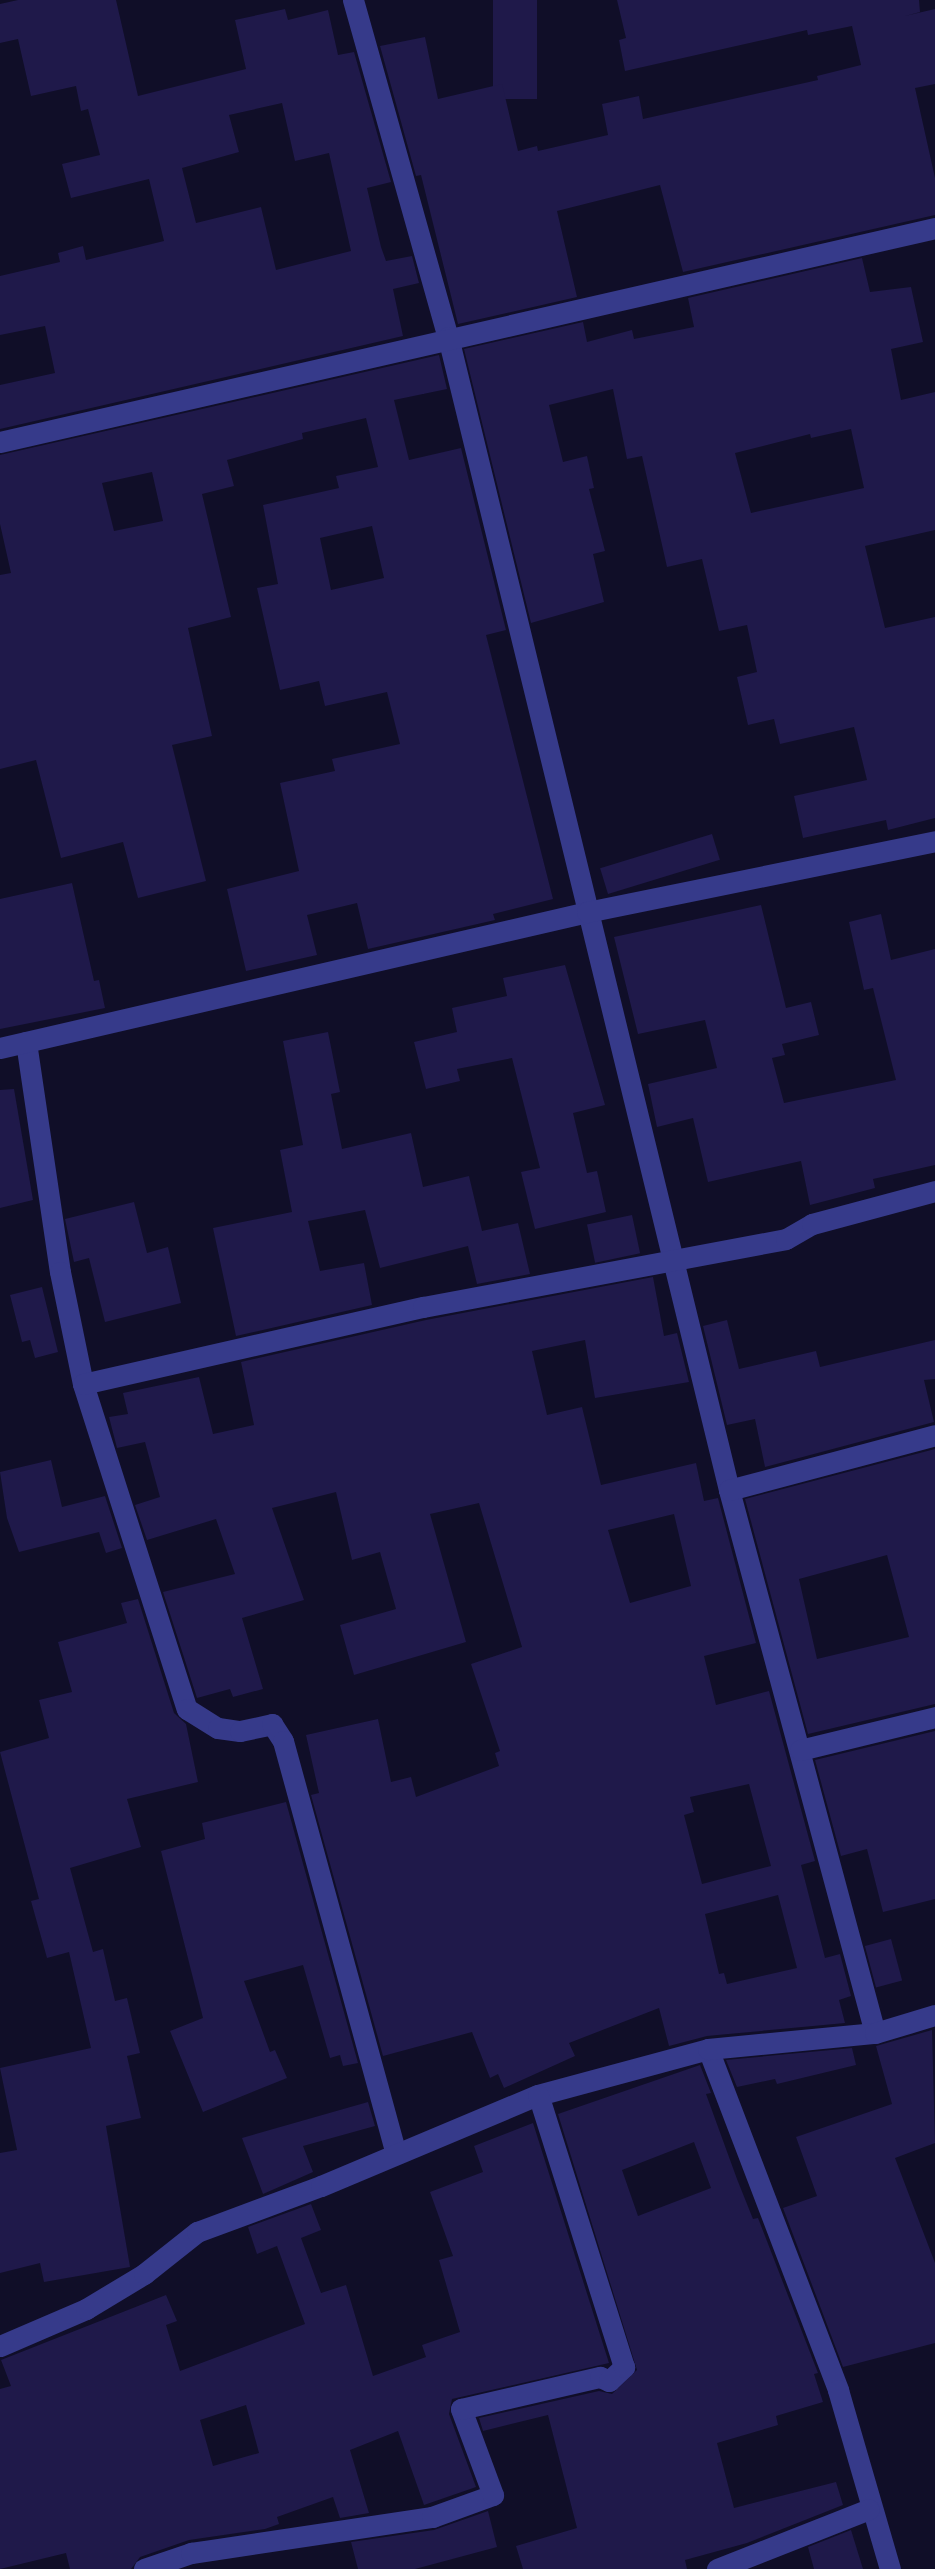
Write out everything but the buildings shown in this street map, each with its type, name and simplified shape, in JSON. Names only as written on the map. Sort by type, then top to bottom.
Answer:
[{"type":"street","points":[[353,0],[449,337],[587,912],[677,1259],[729,1490],[875,2032]]},
{"type":"street","points":[[0,442],[449,337],[935,228]]},
{"type":"street","points":[[0,1048],[587,912],[935,841]]},
{"type":"street","points":[[26,1042],[60,1272],[83,1384],[187,1709],[218,1728],[240,1731],[272,1724],[283,1741],[396,2153]]},
{"type":"street","points":[[83,1384],[398,1312],[786,1239],[812,1224],[935,1191]]},
{"type":"street","points":[[729,1490],[935,1435]]},
{"type":"street","points":[[800,1750],[935,1717]]},
{"type":"street","points":[[0,2346],[86,2309],[144,2274],[197,2232],[538,2095],[708,2049],[875,2032],[935,2015]]},
{"type":"street","points":[[708,2049],[838,2390],[869,2510],[890,2569]]},
{"type":"street","points":[[144,2569],[191,2553],[432,2516],[493,2495],[461,2409],[600,2376],[609,2381],[624,2367],[538,2095]]},
{"type":"street","points":[[717,2569],[869,2510]]}]
